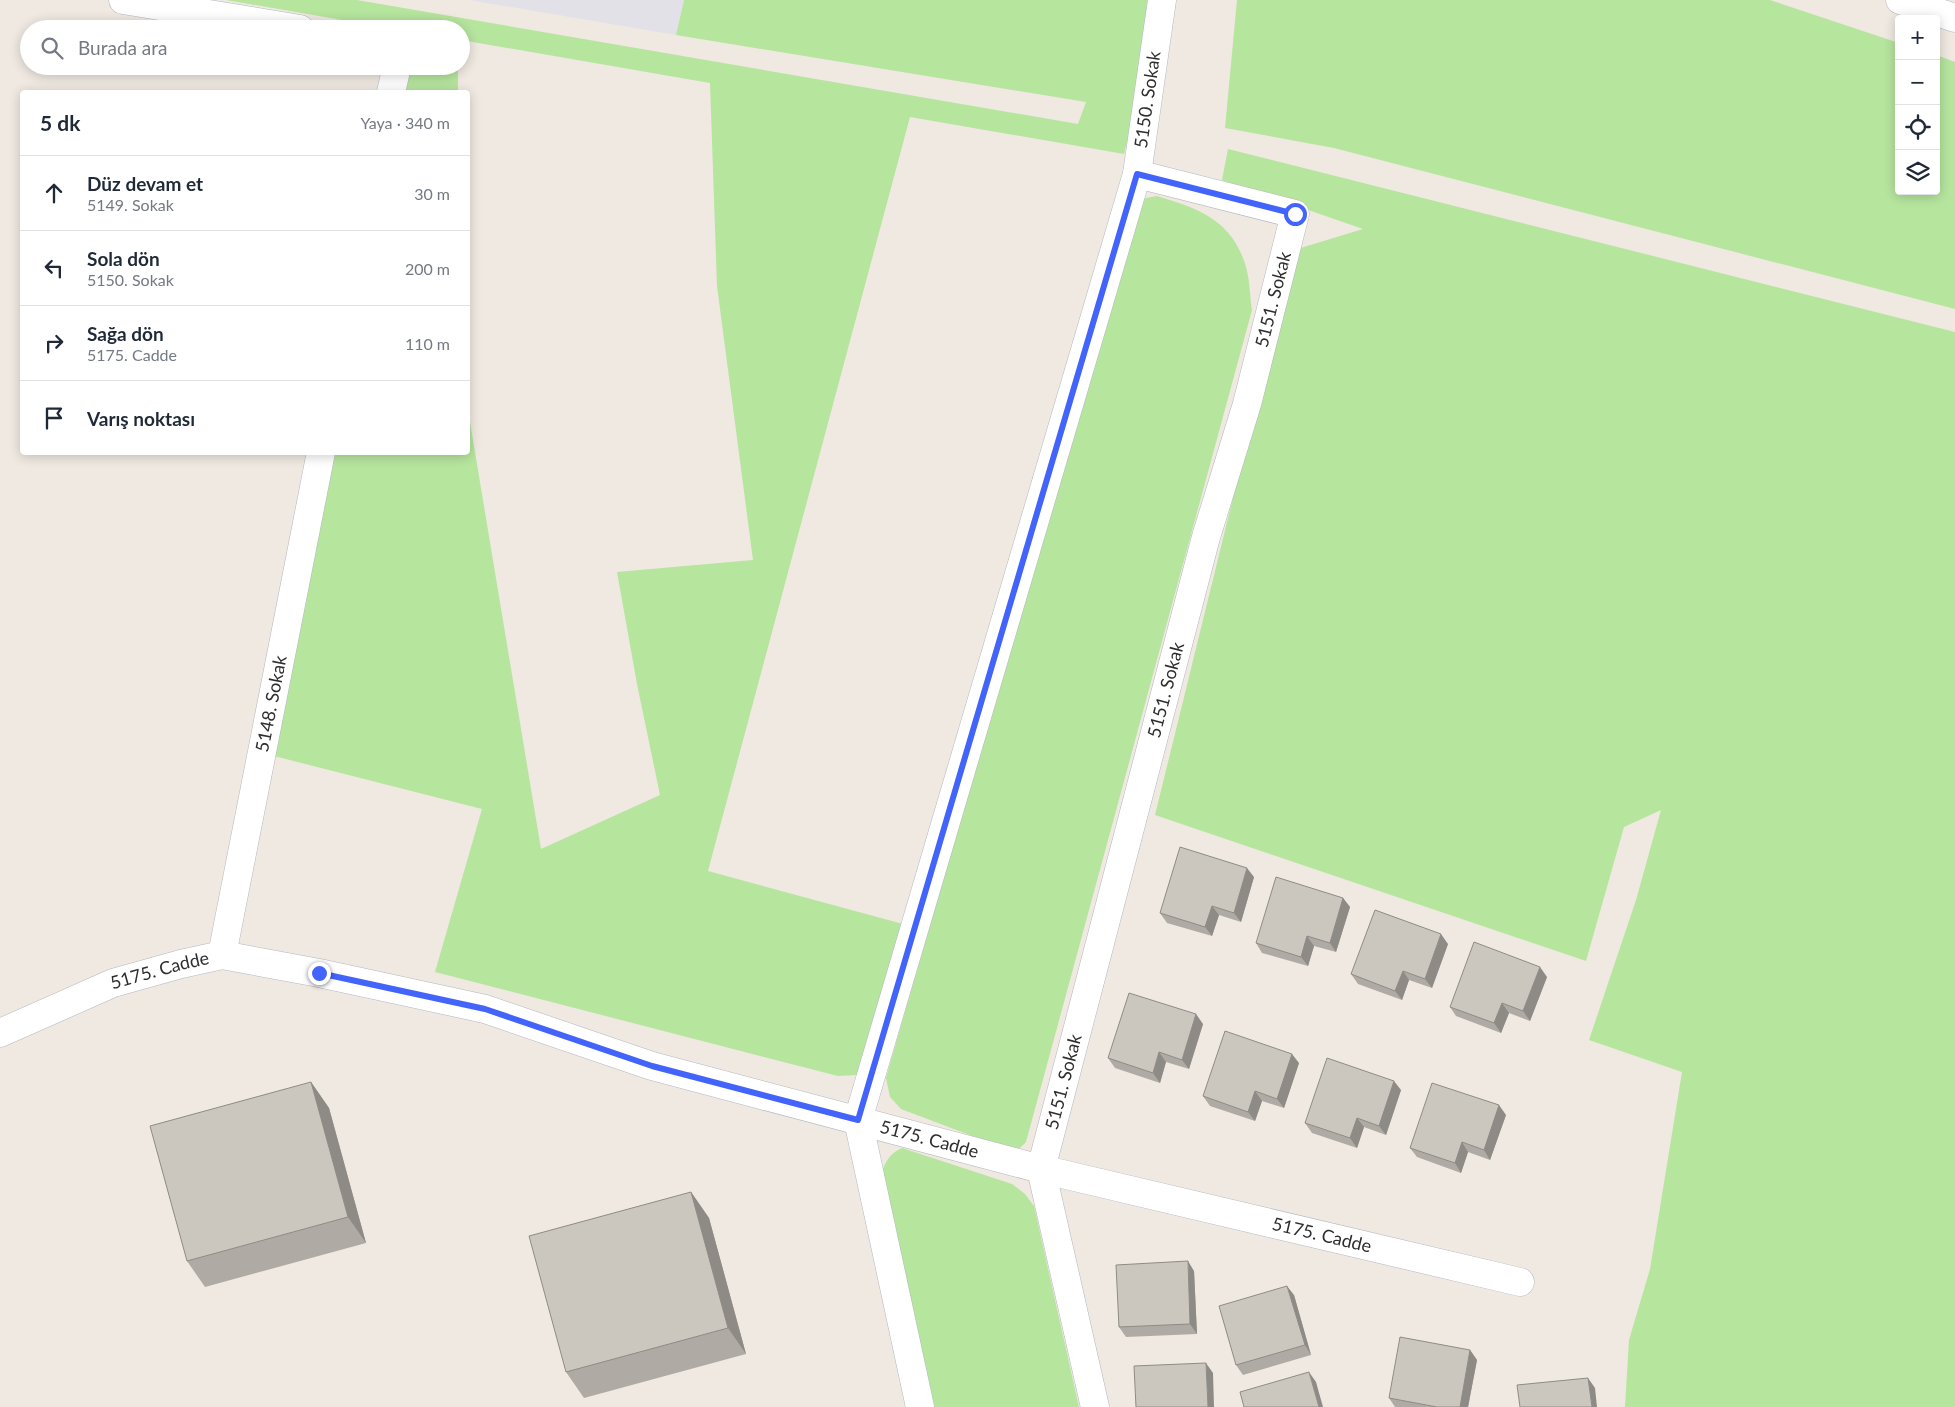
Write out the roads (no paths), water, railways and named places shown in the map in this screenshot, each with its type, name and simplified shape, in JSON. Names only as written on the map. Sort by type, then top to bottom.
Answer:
[{"type":"street","points":[[123,0],[245,20]]},
{"type":"street","name":"5150. Sokak","points":[[858,1120],[1137,174],[1162,0]]},
{"type":"street","points":[[1909,1],[1955,18]]},
{"type":"street","points":[[391,90],[394,75]]},
{"type":"street","name":"5151. Sokak","points":[[1041,1169],[1201,556],[1247,404],[1295,214],[1137,174]]},
{"type":"street","name":"5148. Sokak","points":[[222,955],[320,455]]},
{"type":"street","name":"5175. Cadde","points":[[0,1033],[113,983],[222,955],[319,973],[485,1009],[652,1066],[1041,1169],[1520,1282]]},
{"type":"street","points":[[858,1120],[920,1407]]},
{"type":"street","points":[[1041,1169],[1095,1407]]}]
